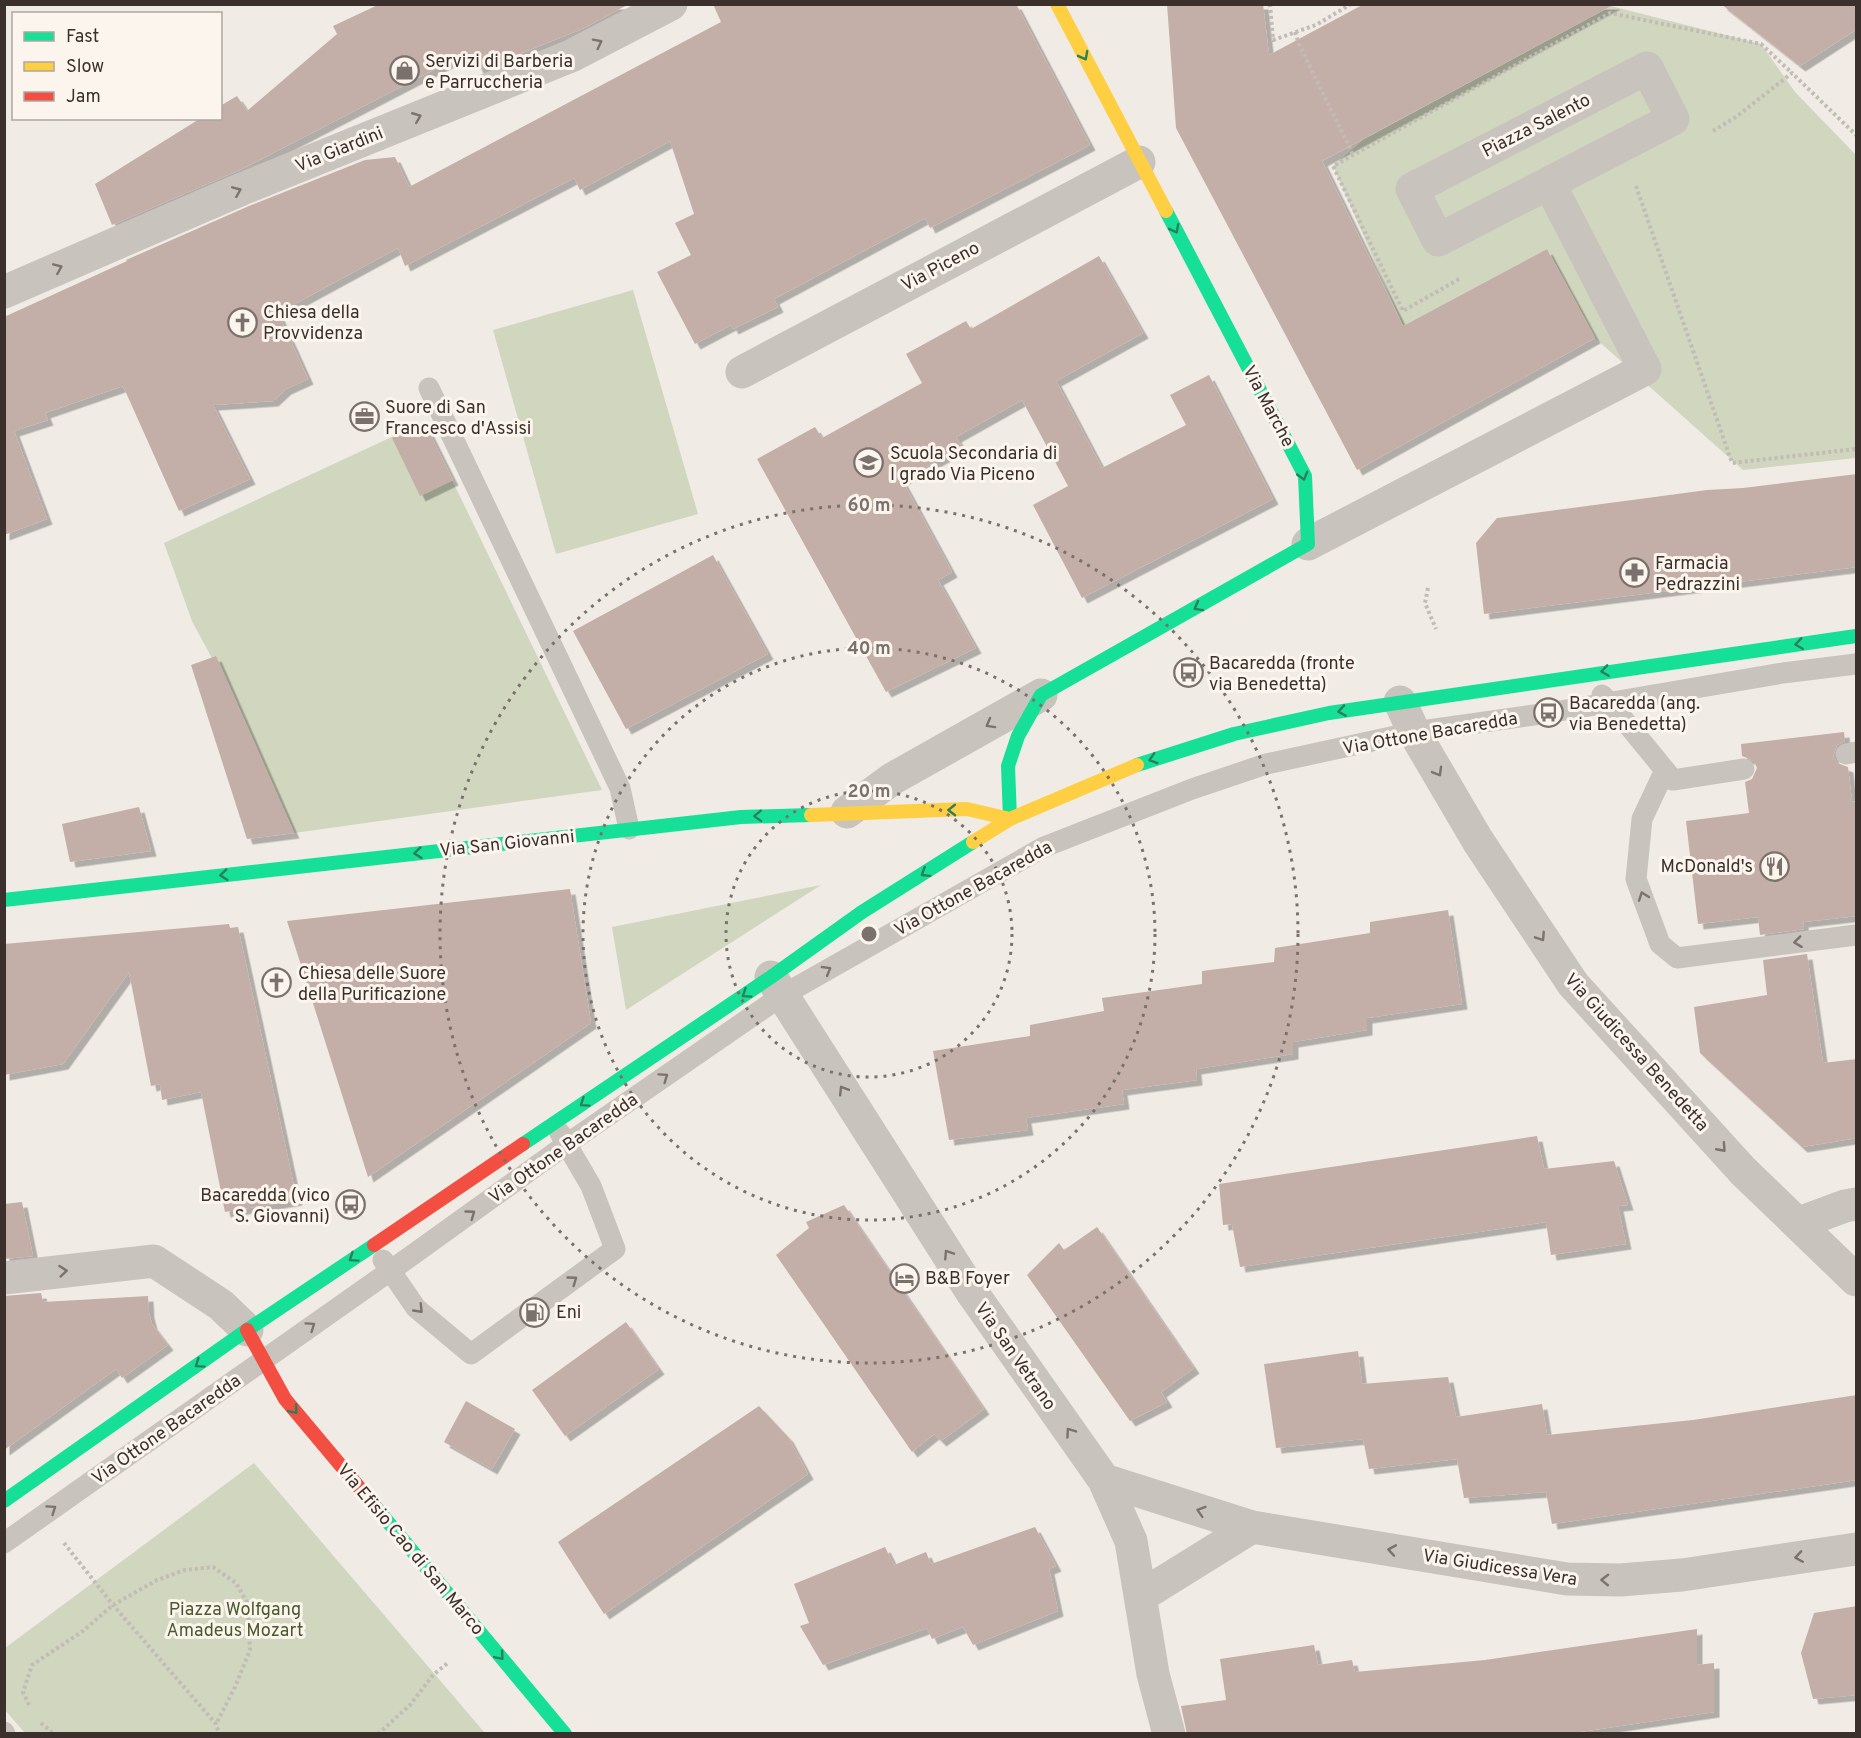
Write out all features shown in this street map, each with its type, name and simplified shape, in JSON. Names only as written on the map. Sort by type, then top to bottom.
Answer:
[{"type":"street","name":"Via Giardini","points":[[4,292],[242,189],[571,56],[671,4]]},
{"type":"street","name":"Via Marche","points":[[1057,4],[1305,476],[1308,544]]},
{"type":"street","name":"Piazza Salento","points":[[1647,68],[1673,119],[1549,183],[1438,240],[1412,189],[1647,68]]},
{"type":"street","name":"Via Piceno","points":[[741,372],[1139,162]]},
{"type":"street","points":[[847,812],[892,779],[1308,544],[1645,369],[1549,183]]},
{"type":"street","name":"Via Ottone Bacaredda","points":[[4,1501],[247,1330],[553,1123],[777,986],[862,912],[1010,819],[1144,762],[1234,734],[1329,713],[1857,636]]},
{"type":"street","points":[[1010,819],[1008,766],[1018,736],[1041,695]]},
{"type":"street","name":"Via Giudicessa Benedetta","points":[[1400,702],[1414,732],[1478,841],[1573,984],[1743,1171],[1857,1280]]},
{"type":"street","name":"Via San Giovanni","points":[[4,900],[741,817],[967,809],[1010,819]]},
{"type":"street","name":"Via San Vetrano","points":[[777,986],[971,1291],[1104,1480],[1131,1541],[1153,1674],[1169,1734]]},
{"type":"street","points":[[1799,1223],[1845,1206],[1857,1204]]},
{"type":"street","points":[[4,1278],[154,1261],[221,1305],[247,1330]]},
{"type":"street","name":"Via Efisio Cao di San Marco","points":[[247,1330],[285,1399],[565,1734]]},
{"type":"street","name":"Via Giudicessa Vera","points":[[1104,1480],[1252,1527],[1567,1579],[1620,1580],[1682,1575],[1857,1548]]},
{"type":"street","points":[[1140,1596],[1252,1527]]},
{"type":"lane","points":[[429,388],[620,788],[629,829]]},
{"type":"lane","name":"Via Ottone Bacaredda","points":[[4,1543],[567,1144],[777,986],[1044,847],[1192,789],[1266,764],[1414,732],[1610,703],[1783,673],[1857,664]]},
{"type":"lane","points":[[1580,675],[1610,703],[1673,780],[1743,769]]},
{"type":"lane","points":[[1665,771],[1642,819],[1636,879],[1660,944],[1677,958],[1857,935]]},
{"type":"lane","points":[[372,1245],[416,1308],[471,1354],[615,1249],[591,1186],[553,1123]]},
{"type":"path","points":[[1270,4],[1272,40],[1316,25],[1351,4]]},
{"type":"path","points":[[1295,32],[1353,155],[1333,166],[1403,310],[1465,275]]},
{"type":"path","points":[[1706,136],[1736,117],[1792,73],[1857,135]]},
{"type":"path","points":[[1635,182],[1732,463],[1857,449]]},
{"type":"path","points":[[1428,588],[1425,603],[1436,629]]},
{"type":"path","points":[[64,1542],[113,1605],[216,1724],[219,1734]]},
{"type":"path","points":[[31,1710],[23,1692],[33,1665],[83,1630],[113,1605],[157,1580],[185,1570],[213,1568],[236,1583],[248,1604],[250,1650],[235,1687],[216,1724]]},
{"type":"path","points":[[378,1734],[410,1706],[433,1675],[454,1657]]},
{"type":"path","points":[[35,1719],[54,1734]]},
{"type":"green space","points":[[1611,6],[1761,44],[1795,92],[1856,155],[1856,458],[1743,470],[1595,338],[1547,249],[1403,326],[1333,166],[1363,140]]},
{"type":"green space","points":[[633,290],[698,514],[556,554],[493,330]]},
{"type":"green space","points":[[424,422],[602,790],[294,833],[240,711],[192,621],[164,543]]},
{"type":"green space","points":[[821,885],[626,1010],[612,927]]},
{"type":"green space","name":"Piazza Wolfgang Amadeus Mozart","points":[[254,1463],[485,1733],[25,1733],[5,1710],[5,1648]]},
{"type":"building","points":[[380,4],[629,4],[582,29],[479,70],[470,51],[244,168],[112,225],[95,184],[198,120],[222,120],[222,105],[237,96],[247,111],[337,34],[333,26]]},
{"type":"building","points":[[713,4],[1016,4],[1090,145],[930,228],[925,218],[774,299],[778,307],[733,329],[731,325],[695,344],[657,272],[691,255],[675,223],[694,214],[670,141],[580,190],[574,178],[405,266],[398,248],[278,313],[308,379],[286,389],[273,401],[213,405],[250,479],[179,511],[123,386],[45,413],[48,420],[14,431],[47,519],[4,535],[4,317],[249,206],[365,160],[395,157],[409,187],[721,22]]},
{"type":"building","points":[[1167,4],[1263,4],[1269,55],[1364,4],[1615,4],[1322,161],[1403,326],[1547,249],[1595,338],[1357,470],[1176,128]]},
{"type":"building","points":[[1721,4],[1857,4],[1857,29],[1800,66]]},
{"type":"building","name":"Scuola Secondaria di I grado Via Piceno","points":[[1099,256],[1143,333],[1056,381],[1102,468],[1186,425],[1170,395],[1209,375],[1273,499],[1082,598],[1033,505],[1068,486],[1022,400],[956,437],[962,447],[902,480],[952,572],[938,580],[976,648],[886,692],[757,459],[815,427],[822,438],[922,383],[906,354],[966,321],[971,329]]},
{"type":"building","points":[[424,422],[453,480],[420,496],[392,438]]},
{"type":"building","points":[[1857,474],[1857,567],[1484,614],[1476,543],[1497,518],[1707,490],[1743,488]]},
{"type":"building","points":[[713,555],[768,654],[626,729],[573,631]]},
{"type":"building","points":[[216,656],[294,833],[247,839],[191,665]]},
{"type":"building","name":"McDonald's","points":[[1844,732],[1845,741],[1837,745],[1833,756],[1837,763],[1848,767],[1852,802],[1857,801],[1857,916],[1803,922],[1804,929],[1760,935],[1758,917],[1698,924],[1686,821],[1749,813],[1745,782],[1752,779],[1757,768],[1754,761],[1742,756],[1741,744]]},
{"type":"building","points":[[139,807],[151,851],[70,862],[62,824]]},
{"type":"building","points":[[570,889],[591,1023],[368,1177],[287,921]]},
{"type":"building","points":[[1448,910],[1462,1004],[1367,1018],[1367,1030],[1293,1042],[1293,1054],[1196,1069],[1197,1080],[1122,1090],[1124,1104],[1026,1118],[1028,1130],[949,1140],[933,1051],[1030,1036],[1030,1025],[1104,1011],[1102,998],[1202,984],[1202,971],[1274,962],[1275,948],[1370,933],[1370,922]]},
{"type":"building","points":[[229,924],[230,928],[238,927],[297,1200],[225,1212],[201,1092],[162,1100],[160,1084],[151,1086],[129,972],[63,1064],[4,1075],[4,944]]},
{"type":"building","points":[[1807,954],[1823,1063],[1857,1059],[1857,1138],[1802,1147],[1700,1053],[1694,1007],[1767,995],[1763,960]]},
{"type":"building","points":[[1537,1136],[1544,1169],[1614,1161],[1628,1205],[1618,1206],[1626,1244],[1551,1255],[1546,1222],[1240,1267],[1232,1224],[1223,1225],[1219,1184]]},
{"type":"building","points":[[22,1202],[33,1256],[4,1259],[4,1204]]},
{"type":"building","points":[[844,1205],[984,1409],[941,1441],[934,1434],[912,1452],[776,1255],[809,1228],[806,1222]]},
{"type":"building","points":[[1097,1227],[1194,1368],[1161,1392],[1167,1402],[1130,1421],[1027,1275],[1059,1243],[1064,1250]]},
{"type":"building","points":[[41,1293],[43,1302],[148,1296],[152,1324],[168,1345],[122,1378],[116,1369],[4,1450],[4,1296]]},
{"type":"building","points":[[626,1322],[659,1369],[565,1436],[532,1390]]},
{"type":"building","points":[[1358,1351],[1362,1384],[1448,1377],[1456,1417],[1542,1404],[1547,1435],[1693,1420],[1857,1395],[1857,1480],[1552,1524],[1546,1492],[1464,1498],[1457,1459],[1369,1469],[1363,1439],[1276,1448],[1264,1364]]},
{"type":"building","points":[[466,1401],[515,1429],[492,1469],[444,1442]]},
{"type":"building","points":[[759,1406],[788,1437],[808,1474],[604,1614],[558,1542]]},
{"type":"building","points":[[1035,1527],[1056,1566],[1049,1569],[1058,1611],[973,1645],[963,1627],[932,1639],[927,1628],[823,1665],[800,1626],[809,1623],[794,1584],[885,1547],[894,1565],[926,1552],[931,1564]]},
{"type":"building","points":[[1857,1606],[1857,1695],[1813,1699],[1801,1653],[1814,1613]]},
{"type":"building","points":[[1697,1629],[1697,1665],[1714,1663],[1714,1712],[1566,1734],[1187,1734],[1181,1706],[1226,1700],[1220,1659],[1314,1645],[1318,1665],[1352,1660],[1355,1672],[1485,1660]]},
{"type":"traffic: fast","points":[[1010,819],[1008,766],[1018,736],[1041,695],[1308,544],[1305,476],[1166,211]]},
{"type":"traffic: fast","points":[[1137,765],[1234,734],[1329,713],[1856,636]]},
{"type":"traffic: fast","points":[[4,900],[741,817],[811,815]]},
{"type":"traffic: fast","points":[[523,1144],[771,977],[862,912],[973,842]]},
{"type":"traffic: fast","points":[[4,1501],[247,1330],[374,1245]]},
{"type":"traffic: fast","points":[[373,1504],[565,1734]]},
{"type":"traffic: slow","points":[[1057,4],[1166,211]]},
{"type":"traffic: slow","points":[[973,842],[1010,819],[1137,765]]},
{"type":"traffic: slow","points":[[811,815],[967,809],[1010,819]]},
{"type":"traffic: jam","points":[[374,1245],[523,1144]]},
{"type":"traffic: jam","points":[[247,1330],[285,1399],[373,1504]]},
{"type":"place","name":"Servizi di Barberia e Parruccheria","points":[[404,71]]},
{"type":"place","name":"Chiesa della Provvidenza","points":[[242,322]]},
{"type":"place","name":"Suore di San Francesco d'Assisi","points":[[364,417]]},
{"type":"place","name":"Scuola Secondaria di I grado Via Piceno","points":[[869,463]]},
{"type":"place","name":"Farmacia Pedrazzini","points":[[1634,573]]},
{"type":"place","name":"Bacaredda (fronte via Benedetta)","points":[[1188,673]]},
{"type":"place","name":"Bacaredda (ang. via Benedetta)","points":[[1548,713]]},
{"type":"place","name":"McDonald's","points":[[1774,866]]},
{"type":"place","name":"Chiesa delle Suore della Purificazione","points":[[277,983]]},
{"type":"place","name":"Bacaredda (vico S. Giovanni)","points":[[351,1205]]},
{"type":"place","name":"B&B Foyer","points":[[904,1278]]},
{"type":"place","name":"Eni","points":[[535,1312]]}]
